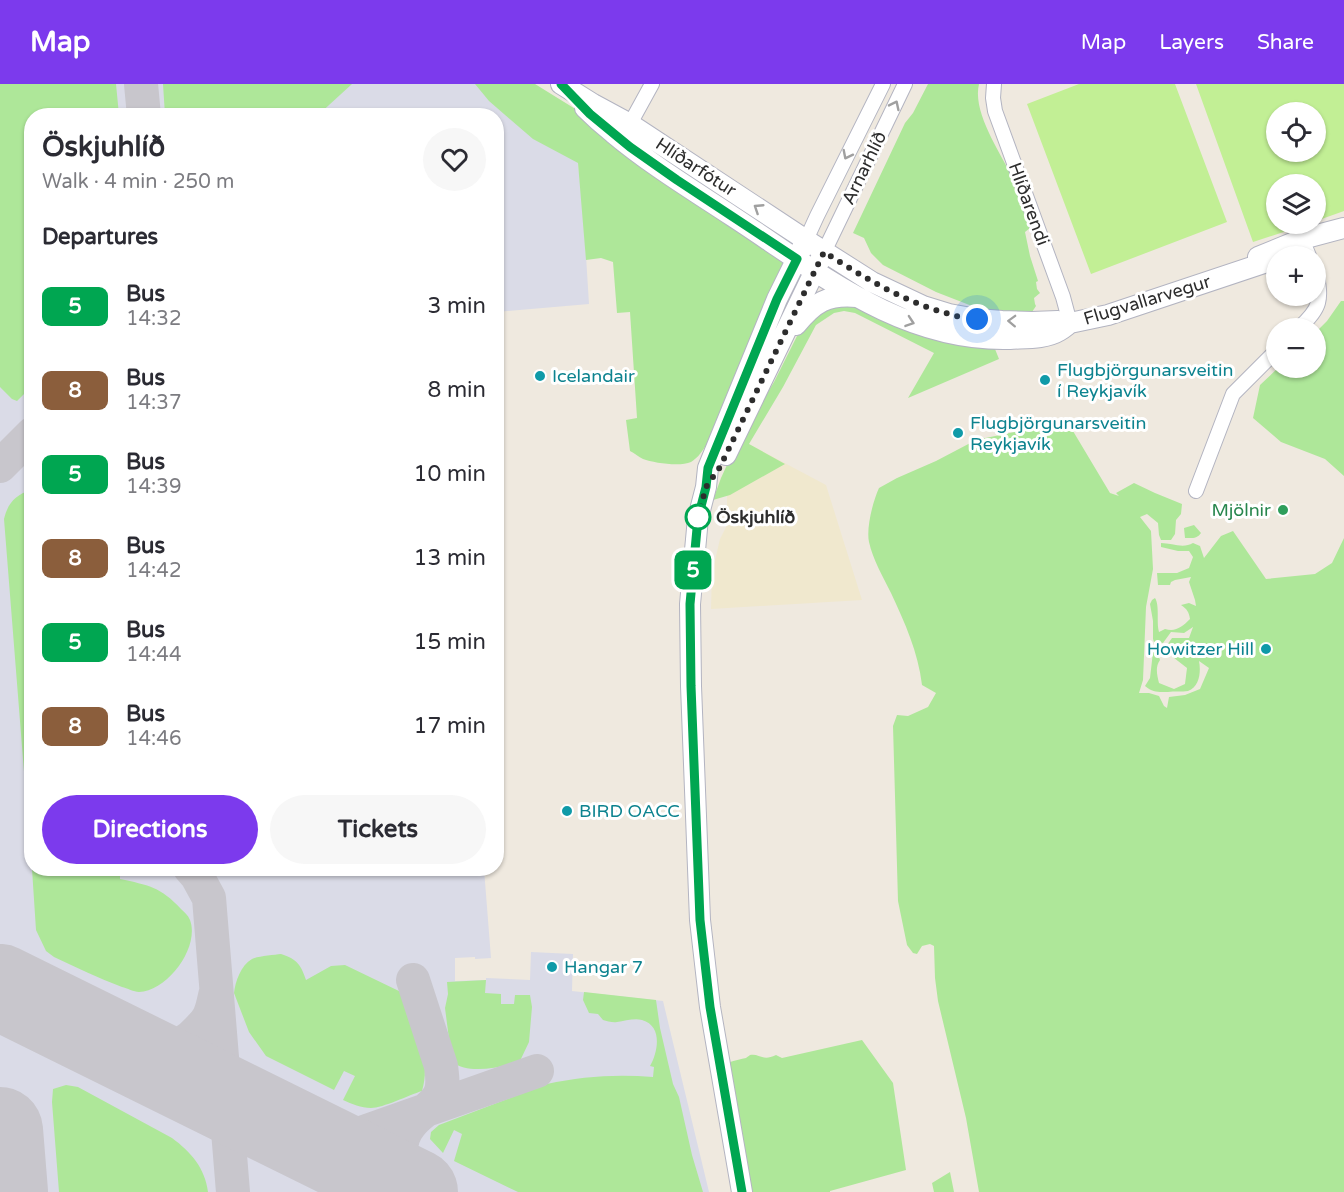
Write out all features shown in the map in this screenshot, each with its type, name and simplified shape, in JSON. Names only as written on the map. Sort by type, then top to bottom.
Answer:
[{"type":"street","points":[[630,124],[652,84]]},
{"type":"street","name":"Arnarhlíð","points":[[806,240],[883,84]]},
{"type":"street","name":"Arnarhlíð","points":[[824,252],[905,84]]},
{"type":"street","name":"Hlíðarendi","points":[[994,84],[995,111],[1063,297],[1070,323]]},
{"type":"street","name":"Hlíðarfótur","points":[[563,85],[630,124],[824,252]]},
{"type":"street","name":"Hlíðarfótur","points":[[563,85],[590,114],[630,147],[797,259]]},
{"type":"street","name":"Flugvallarvegur","points":[[1310,246],[1344,228]]},
{"type":"street","name":"Flugvallarvegur","points":[[1314,246],[1344,239]]},
{"type":"street","points":[[742,1192],[710,1007],[700,920],[690,604],[698,518],[708,468],[777,299],[806,240]]},
{"type":"street","points":[[706,487],[720,467],[824,252]]},
{"type":"street","name":"Flugvallarvegur","points":[[824,252],[897,295],[949,314],[1002,321],[1070,323],[1108,315],[1266,262]]},
{"type":"street","name":"Flugvallarvegur","points":[[1224,276],[1256,259],[1266,257]]},
{"type":"street","name":"Flugvallarvegur","points":[[797,259],[857,297],[905,321],[945,332],[969,337],[1002,339],[1031,337],[1058,332],[1070,323]]},
{"type":"street","points":[[778,346],[806,312],[818,303],[838,297],[857,297]]},
{"type":"street","points":[[1309,318],[1318,306]]},
{"type":"street","points":[[1196,491],[1233,394],[1266,361]]},
{"type":"shaded area","points":[[0,84],[535,84],[578,163],[589,304],[504,311],[504,108],[24,108],[24,876],[485,876],[491,958],[455,958],[455,981],[486,980],[486,978],[530,980],[531,952],[573,954],[572,991],[663,1001],[709,1192],[0,1192]]},
{"type":"shaded area","points":[[749,444],[826,485],[862,600],[711,609],[712,573],[720,539],[727,525],[727,488]]},
{"type":"green space","points":[[0,84],[116,84],[118,108],[24,108],[24,394],[17,401],[0,387]]},
{"type":"green space","points":[[163,84],[352,84],[326,108],[165,108]]},
{"type":"green space","points":[[475,84],[535,84],[577,110],[698,206],[781,251],[785,272],[743,356],[707,444],[691,462],[674,464],[654,462],[643,459],[630,451],[626,420],[637,418],[630,312],[617,313],[613,262],[601,258],[586,260],[578,163],[533,139],[504,114],[504,108],[497,108]]},
{"type":"green space","points":[[928,84],[979,84],[978,95],[984,120],[1013,179],[1030,228],[1025,232],[1038,281],[1036,282],[1037,289],[1040,293],[1034,298],[1036,306],[1032,312],[990,310],[972,306],[936,292],[883,265],[871,253],[864,238],[853,233],[905,123],[913,113]]},
{"type":"green space","points":[[1079,84],[1175,84],[1227,222],[1091,274],[1027,104]]},
{"type":"green space","points":[[1196,84],[1344,84],[1344,211],[1326,217],[1326,174],[1266,174],[1266,234],[1277,234],[1253,242]]},
{"type":"green space","points":[[841,301],[990,344],[999,359],[908,398],[934,353],[855,313],[844,311],[834,313],[816,325],[749,444],[785,464],[730,495],[713,500],[732,454],[774,382],[800,330],[821,308]]},
{"type":"green space","points":[[1341,301],[1344,301],[1344,476],[1325,459],[1281,442],[1253,418],[1260,385],[1267,378],[1326,378],[1327,321]]},
{"type":"green space","points":[[1067,421],[1110,493],[1119,496],[1116,493],[1134,483],[1182,504],[1181,514],[1176,520],[1175,534],[1171,540],[1161,540],[1158,523],[1147,514],[1140,517],[1151,531],[1153,569],[1146,607],[1143,680],[1139,693],[1159,696],[1167,708],[1169,697],[1185,695],[1200,689],[1209,668],[1199,661],[1200,674],[1195,686],[1188,691],[1159,692],[1145,686],[1150,678],[1153,652],[1158,654],[1160,660],[1157,668],[1159,683],[1174,689],[1185,684],[1187,668],[1169,654],[1171,652],[1167,645],[1172,638],[1189,638],[1193,627],[1184,633],[1171,632],[1163,643],[1154,642],[1150,604],[1152,600],[1155,598],[1158,610],[1159,632],[1179,628],[1190,619],[1189,614],[1181,605],[1189,603],[1196,606],[1189,582],[1191,577],[1175,580],[1170,585],[1158,585],[1157,573],[1177,573],[1189,568],[1193,557],[1189,551],[1161,547],[1161,543],[1181,546],[1193,543],[1200,546],[1204,558],[1221,536],[1233,531],[1266,579],[1315,574],[1332,563],[1344,538],[1344,1192],[979,1192],[966,1118],[938,1001],[934,946],[930,944],[922,946],[917,954],[913,953],[907,945],[898,901],[893,726],[897,715],[908,716],[928,707],[936,693],[922,685],[910,638],[871,549],[868,536],[869,522],[879,488],[897,478],[976,440]]},
{"type":"green space","points":[[24,493],[24,772],[4,519],[13,500]]},
{"type":"green space","points":[[1194,525],[1201,533],[1196,537],[1185,538],[1184,528]]},
{"type":"green space","points":[[32,876],[120,876],[120,879],[146,885],[167,896],[186,914],[192,931],[186,954],[171,976],[150,990],[139,992],[113,984],[54,957],[46,951],[36,930]]},
{"type":"green space","points":[[281,954],[298,963],[306,980],[331,966],[345,965],[401,992],[416,1028],[423,1053],[425,1078],[422,1091],[382,1106],[360,1107],[343,1100],[355,1076],[344,1071],[334,1090],[266,1056],[249,1032],[234,993],[239,974],[248,962],[258,957]]},
{"type":"green space","points":[[714,976],[730,1062],[750,1055],[767,1058],[776,1055],[782,1058],[862,1040],[893,1083],[906,1170],[830,1192],[749,1192]]},
{"type":"green space","points":[[486,980],[485,993],[501,994],[501,1004],[514,1004],[515,995],[530,995],[532,1007],[529,1042],[519,1063],[484,1069],[459,1066],[452,1062],[445,1008],[448,994],[447,982]]},
{"type":"green space","points":[[584,992],[656,1000],[673,1084],[679,1097],[703,1192],[518,1192],[454,1161],[462,1134],[454,1130],[443,1153],[430,1139],[431,1132],[439,1125],[547,1084],[600,1076],[653,1077],[654,1067],[650,1066],[657,1047],[657,1040],[649,1023],[633,1019],[615,1022],[603,1020],[598,1014],[589,1013],[583,1000]]},
{"type":"green space","points":[[66,1085],[78,1087],[172,1138],[196,1161],[204,1175],[208,1192],[59,1192],[52,1102],[53,1089]]},
{"type":"green space","points":[[950,1172],[954,1192],[934,1192],[932,1183]]},
{"type":"taxiway","points":[[141,84],[143,108]]},
{"type":"taxiway","points":[[0,466],[24,442]]},
{"type":"taxiway","points":[[197,876],[209,898],[233,1192]]},
{"type":"taxiway","points":[[413,980],[441,1066],[442,1080],[441,1091],[437,1099],[411,1124],[402,1142],[404,1168],[419,1192]]},
{"type":"taxiway","points":[[121,1047],[163,1050],[181,1043],[207,1020],[216,992]]},
{"type":"taxiway","points":[[222,1061],[234,1091],[243,1102],[263,1117],[288,1130],[312,1139],[324,1140],[344,1139],[537,1071]]},
{"type":"runway","points":[[0,987],[415,1192]]},
{"type":"runway","points":[[0,1130],[5,1192]]},
{"type":"bus line","name":"5","points":[[561,84],[590,114],[630,147],[797,259],[777,299],[708,468],[698,518],[691,587],[691,686],[700,920],[710,1007],[742,1192]]},
{"type":"place","name":"Icelandair","points":[[540,376]]},
{"type":"place","name":"Flugbjörgunarsveitin í Reykjavík","points":[[1045,380]]},
{"type":"place","name":"Flugbjörgunarsveitin Reykjavík","points":[[958,433]]},
{"type":"place","name":"Mjölnir","points":[[1283,510]]},
{"type":"place","name":"Öskjuhlíð","points":[[698,517]]},
{"type":"place","name":"Howitzer Hill","points":[[1266,649]]},
{"type":"place","name":"BIRD OACC","points":[[567,811]]},
{"type":"place","name":"Hangar 7","points":[[552,967]]},
{"type":"route","points":[[698,517],[706,487],[720,467],[824,252],[897,295],[949,314],[977,319]]}]
